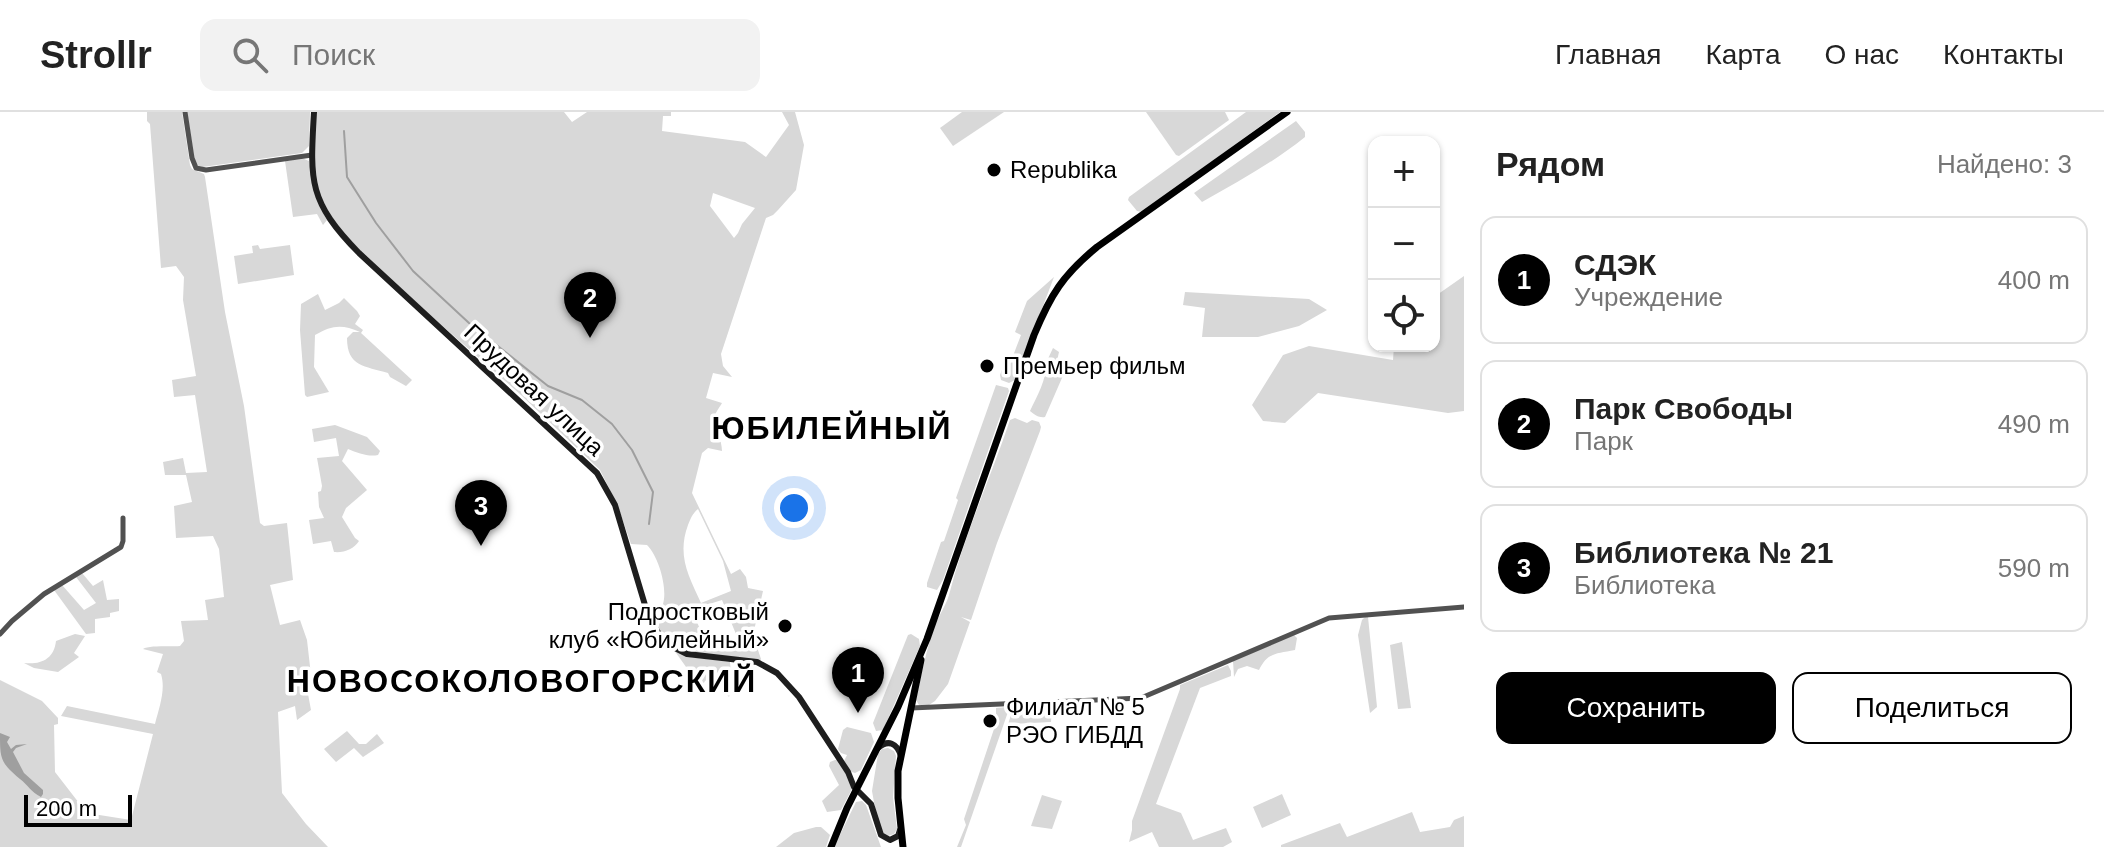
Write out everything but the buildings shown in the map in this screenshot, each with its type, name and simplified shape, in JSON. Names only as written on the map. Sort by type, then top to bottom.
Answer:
[{"type":"main road","name":"Прудовая улица","points":[[314,112],[312,166],[316,192],[325,213],[338,231],[597,473],[615,505],[648,615],[660,636],[687,654],[757,662],[777,673],[799,697],[857,790],[871,804],[880,834],[892,840],[897,837],[901,826]]},
{"type":"main road","points":[[831,847],[927,639],[1034,335],[1061,281],[1097,247],[1287,112]]},
{"type":"main road","points":[[903,847],[897,784],[910,708],[927,639]]},
{"type":"main road","points":[[877,748],[892,743],[898,747],[901,756]]},
{"type":"main road","points":[[848,772],[857,775],[866,771]]},
{"type":"street","points":[[185,112],[196,168],[206,170],[312,155]]},
{"type":"street","points":[[0,634],[44,594],[116,551],[123,543],[123,518]]},
{"type":"street","points":[[910,708],[1141,698],[1329,618],[1464,607]]},
{"type":"shaded area","points":[[147,112],[182,112],[190,165],[205,177],[225,312],[244,406],[260,523],[264,526],[287,523],[293,580],[270,585],[280,625],[300,620],[307,640],[312,684],[308,694],[311,710],[297,720],[295,706],[278,712],[282,793],[328,847],[0,847],[0,680],[42,701],[58,718],[58,724],[54,725],[55,772],[79,803],[93,814],[131,820],[153,734],[61,716],[67,706],[155,724],[163,686],[161,674],[157,672],[163,654],[143,649],[180,646],[184,641],[181,621],[208,620],[205,600],[224,597],[219,549],[213,536],[176,538],[174,506],[192,502],[186,475],[165,475],[163,462],[183,458],[186,473],[207,472],[195,395],[174,397],[172,380],[196,376],[183,300],[184,277],[176,266],[161,268]]},
{"type":"shaded area","points":[[187,112],[310,112],[309,146],[302,153],[198,166]]},
{"type":"shaded area","points":[[316,112],[564,112],[572,122],[587,112],[671,112],[671,116],[663,116],[662,131],[745,142],[766,157],[789,125],[782,112],[795,112],[804,145],[796,190],[773,215],[766,218],[721,354],[723,366],[732,377],[713,373],[706,398],[722,403],[715,419],[722,451],[708,448],[702,453],[692,493],[731,574],[740,569],[746,577],[748,588],[763,591],[753,635],[760,661],[698,655],[679,649],[664,637],[653,622],[664,599],[658,563],[647,545],[631,544],[617,504],[600,470],[339,230],[318,192],[314,167]],"holes":[[[713,193],[755,208],[734,238],[710,206]],[[698,509],[723,561],[731,591],[701,603],[688,574],[684,555],[685,536],[691,518]],[[722,600],[738,639],[717,649],[703,635],[693,614],[703,606]]]},
{"type":"shaded area","points":[[962,112],[1004,112],[953,146],[940,128]]},
{"type":"shaded area","points":[[1146,112],[1225,112],[1229,120],[1179,156]]},
{"type":"shaded area","points":[[1246,112],[1280,112],[1142,212],[1137,211],[1129,197]]},
{"type":"shaded area","points":[[1296,121],[1305,132],[1305,137],[1280,155],[1202,202],[1194,193]]},
{"type":"shaded area","points":[[285,161],[309,161],[319,205],[327,220],[323,225],[317,214],[293,217]]},
{"type":"shaded area","points":[[258,245],[260,249],[290,245],[294,275],[238,284],[234,256],[253,253],[252,246]]},
{"type":"shaded area","points":[[1464,276],[1464,411],[1448,413],[1318,393],[1285,423],[1263,421],[1252,405],[1283,355],[1309,346],[1393,360],[1394,352],[1440,352],[1440,293]]},
{"type":"shaded area","points":[[1054,277],[1015,380],[1009,383],[1001,380],[1003,367],[1008,369],[1021,335],[1015,332],[1027,301]]},
{"type":"shaded area","points":[[1185,292],[1309,299],[1327,310],[1299,326],[1258,337],[1202,337],[1205,308],[1183,305]]},
{"type":"shaded area","points":[[318,294],[325,310],[344,298],[360,316],[355,324],[363,330],[361,333],[412,380],[406,386],[388,373],[359,364],[350,355],[347,338],[353,332],[360,332],[342,327],[332,328],[315,335],[314,367],[329,392],[307,397],[300,330],[301,304]]},
{"type":"shaded area","points":[[1053,348],[1059,352],[1057,361],[1065,366],[1065,371],[1045,417],[1041,417],[1030,411]]},
{"type":"shaded area","points":[[996,385],[1009,391],[943,580],[937,590],[927,587],[958,500],[956,498]]},
{"type":"shaded area","points":[[1015,418],[1027,423],[1032,420],[1039,422],[1040,431],[971,620],[961,617],[970,622],[948,684],[935,701],[929,705],[919,705],[916,700],[934,628],[948,599],[1010,420]]},
{"type":"shaded area","points":[[335,425],[367,437],[380,451],[378,455],[370,455],[348,449],[342,461],[367,490],[346,508],[342,517],[359,541],[352,548],[338,552],[334,552],[331,541],[313,544],[309,520],[324,518],[319,507],[318,492],[322,486],[317,458],[339,456],[336,438],[314,442],[312,429]]},
{"type":"shaded area","points":[[82,573],[93,586],[103,580],[107,600],[119,599],[119,611],[110,613],[110,617],[95,619],[95,633],[86,634],[54,590],[62,585],[84,610],[96,603],[76,577]]},
{"type":"shaded area","points":[[1365,617],[1368,617],[1377,707],[1370,713],[1358,635]]},
{"type":"shaded area","points":[[75,634],[85,636],[74,653],[79,657],[58,672],[24,663],[46,660],[53,652],[56,641]]},
{"type":"shaded area","points":[[911,634],[919,639],[920,646],[883,730],[876,731],[873,723]]},
{"type":"shaded area","points":[[1294,635],[1297,638],[1295,650],[1269,657],[1259,670],[1247,666],[1238,669],[1234,677],[1233,661]]},
{"type":"shaded area","points":[[1402,642],[1411,708],[1398,709],[1390,645]]},
{"type":"shaded area","points":[[674,650],[690,657],[730,662],[732,687],[729,697],[712,677],[701,688]]},
{"type":"shaded area","points":[[1228,665],[1231,676],[1200,688],[1156,804],[1181,813],[1193,840],[1226,828],[1232,842],[1223,847],[1159,847],[1152,832],[1129,842],[1132,821],[1180,685]]},
{"type":"shaded area","points":[[1068,705],[1068,708],[1052,709],[1051,722],[1008,724],[1016,707]]},
{"type":"shaded area","points":[[996,708],[1009,709],[961,847],[957,847],[996,723]]},
{"type":"shaded area","points":[[847,727],[871,733],[874,742],[861,770],[855,773],[849,771],[844,761],[847,755],[838,749],[843,730]]},
{"type":"shaded area","points":[[347,731],[359,744],[366,744],[377,734],[384,743],[363,757],[354,748],[336,762],[324,749]]},
{"type":"shaded area","points":[[0,733],[10,737],[7,742],[11,749],[27,744],[13,752],[24,773],[43,790],[41,797],[5,764]]},
{"type":"shaded area","points":[[888,748],[896,756],[893,797],[897,829],[888,836],[884,835],[877,819],[872,791],[878,754]]},
{"type":"shaded area","points":[[835,760],[849,776],[852,789],[841,810],[827,812],[822,801],[839,785],[829,766]]},
{"type":"shaded area","points":[[1282,794],[1291,815],[1262,828],[1253,807]]},
{"type":"shaded area","points":[[1042,795],[1062,801],[1052,829],[1031,826]]},
{"type":"shaded area","points":[[862,801],[881,847],[834,847],[856,802]]},
{"type":"shaded area","points":[[1412,812],[1420,832],[1450,827],[1454,820],[1464,816],[1464,847],[1281,847],[1340,823],[1347,837]]},
{"type":"shaded area","points":[[821,827],[830,835],[826,847],[776,847],[794,833]]},
{"type":"waterway","points":[[344,131],[347,177],[376,223],[413,271],[469,323],[548,386],[582,400],[612,424],[632,450],[653,492],[649,524]]},
{"type":"place","name":"Republika","points":[[994,170]]},
{"type":"place","name":"Парк Свободы","points":[[590,338]]},
{"type":"place","name":"Премьер фильм","points":[[987,366]]},
{"type":"place","name":"Библиотека № 21","points":[[481,546]]},
{"type":"place","name":"Подростковый клуб «Юбилейный»","points":[[785,626]]},
{"type":"place","name":"СДЭК","points":[[858,713]]},
{"type":"place","name":"Филиал № 5 РЭО ГИБДД","points":[[990,721]]},
{"type":"district","name":"ЮБИЛЕЙНЫЙ","points":[[832,428]]},
{"type":"district","name":"НОВОСОКОЛОВОГОРСКИЙ","points":[[522,681]]}]
